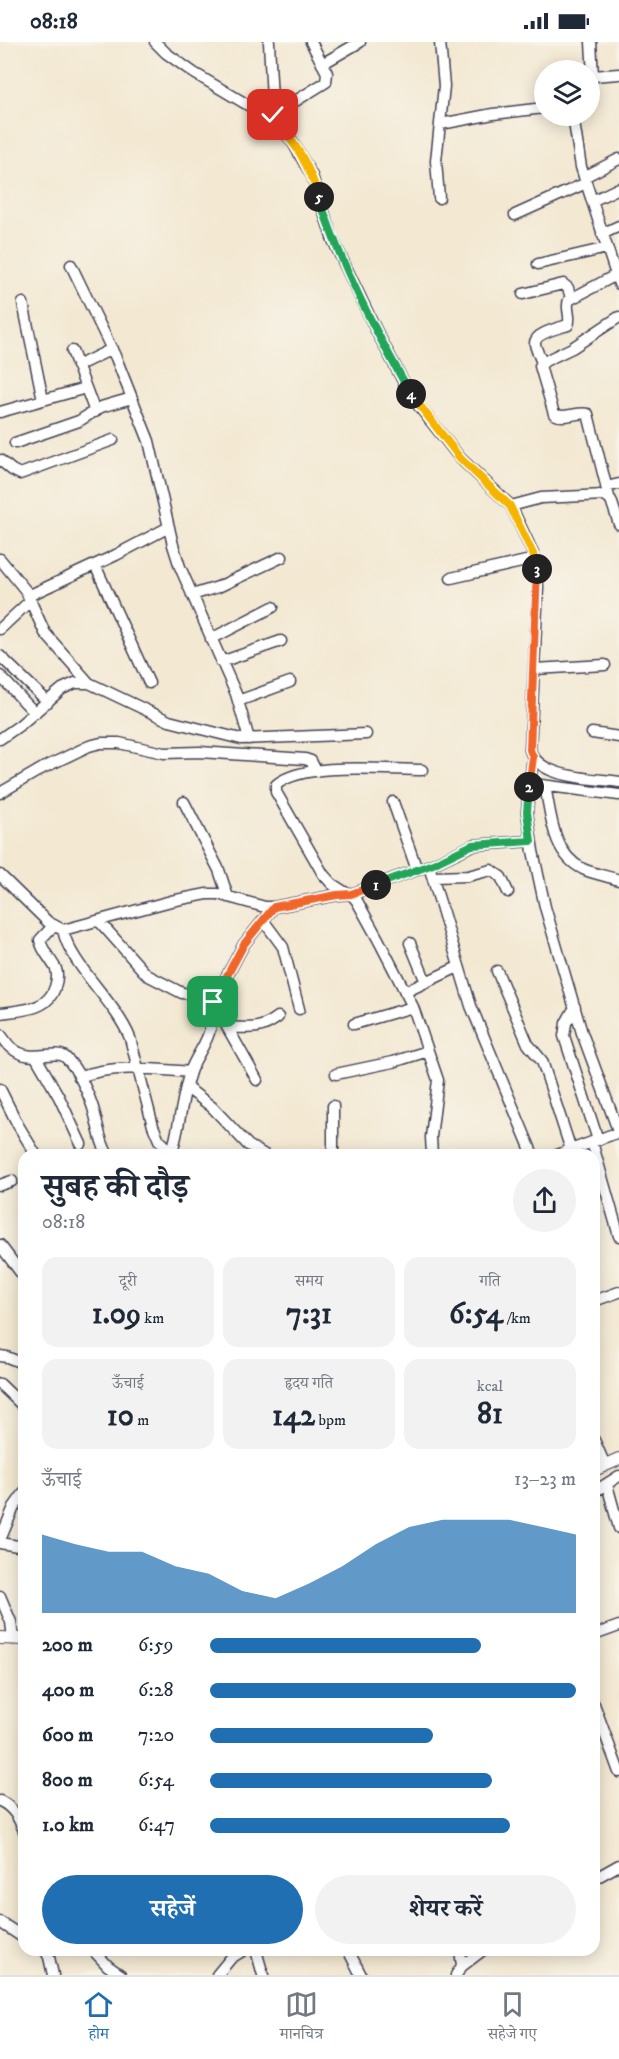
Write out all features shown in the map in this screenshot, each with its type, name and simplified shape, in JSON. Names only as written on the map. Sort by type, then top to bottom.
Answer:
[{"type":"main road","points":[[600,1468],[619,1459]]},
{"type":"street","points":[[155,42],[194,73],[273,117],[292,141],[308,168],[333,240],[376,330],[414,400],[460,458],[510,506],[535,559],[538,587],[530,750],[533,757],[538,764],[563,774],[619,782]]},
{"type":"street","points":[[269,42],[273,117]]},
{"type":"street","points":[[273,117],[326,82],[327,73],[310,42]]},
{"type":"street","points":[[322,64],[360,42]]},
{"type":"street","points":[[439,198],[436,170],[444,78],[440,42]]},
{"type":"street","points":[[591,42],[591,60]]},
{"type":"street","points":[[600,79],[619,76]]},
{"type":"street","points":[[441,124],[534,109]]},
{"type":"street","points":[[574,126],[585,180],[602,234],[612,253],[617,279],[571,298],[567,304],[570,320],[568,325],[542,334],[535,344],[554,414],[562,417],[588,414],[608,492],[619,524]]},
{"type":"street","points":[[515,214],[585,180],[619,159]]},
{"type":"street","points":[[592,201],[619,188]]},
{"type":"street","points":[[602,234],[619,226]]},
{"type":"street","points":[[538,264],[612,253]]},
{"type":"street","points":[[71,265],[112,349],[149,441],[180,567],[238,701],[249,740]]},
{"type":"street","points":[[523,294],[563,284],[568,288],[571,298]]},
{"type":"street","points":[[23,303],[43,400]]},
{"type":"street","points":[[542,363],[572,348],[619,317]]},
{"type":"street","points":[[77,366],[112,349]]},
{"type":"street","points":[[72,351],[95,412]]},
{"type":"street","points":[[0,412],[86,388]]},
{"type":"street","points":[[15,443],[79,421],[101,407],[132,398]]},
{"type":"street","points":[[0,460],[20,474],[112,440]]},
{"type":"street","points":[[510,506],[541,498],[605,495],[619,484]]},
{"type":"street","points":[[0,628],[29,599],[169,527]]},
{"type":"street","points":[[192,595],[218,587],[282,557]]},
{"type":"street","points":[[451,578],[535,559]]},
{"type":"street","points":[[0,560],[21,582],[45,633],[89,683],[169,721],[241,739],[366,734]]},
{"type":"street","points":[[95,565],[149,683]]},
{"type":"street","points":[[211,639],[273,608]]},
{"type":"street","points":[[221,662],[281,641]]},
{"type":"street","points":[[0,656],[48,702]]},
{"type":"street","points":[[535,669],[605,665]]},
{"type":"street","points":[[0,676],[36,712]]},
{"type":"street","points":[[238,701],[290,682]]},
{"type":"street","points":[[0,739],[62,689],[75,683],[89,683]]},
{"type":"street","points":[[592,733],[619,737]]},
{"type":"street","points":[[0,793],[43,768],[89,746],[101,743],[119,743],[164,753],[200,752],[305,759],[311,761],[316,771]]},
{"type":"street","points":[[533,757],[527,812],[545,907],[585,1043],[619,1132],[574,1149]]},
{"type":"street","points":[[422,770],[316,771],[278,783],[275,789],[320,869],[332,884],[357,901],[413,1007],[438,1080],[432,1149]]},
{"type":"street","points":[[529,789],[537,785],[619,795]]},
{"type":"street","points":[[545,786],[554,831],[563,849],[583,869],[619,880]]},
{"type":"street","points":[[184,802],[219,870],[228,897]]},
{"type":"street","points":[[393,802],[417,870]]},
{"type":"street","points":[[0,1013],[39,1006],[52,996],[57,973],[40,940],[58,928],[99,921],[171,901],[207,894],[274,907],[349,894],[429,866],[472,845],[531,841]]},
{"type":"street","points":[[429,866],[471,1006],[531,1149]]},
{"type":"street","points":[[433,878],[468,876],[491,870],[501,877],[508,892]]},
{"type":"street","points":[[0,875],[58,928],[72,951],[121,1017],[130,1038],[153,1126],[159,1140],[167,1149]]},
{"type":"street","points":[[172,1149],[190,1072],[210,1030],[209,1011],[244,944],[274,907]]},
{"type":"street","points":[[263,920],[283,947],[299,1009]]},
{"type":"street","points":[[99,921],[147,975],[182,993],[205,995],[213,1002],[257,1080]]},
{"type":"street","points":[[410,943],[426,982]]},
{"type":"street","points":[[405,992],[458,967]]},
{"type":"street","points":[[497,971],[528,1044],[542,1061],[571,1149]]},
{"type":"street","points":[[354,1024],[413,1007]]},
{"type":"street","points":[[575,1007],[566,1023],[564,1036],[597,1149]]},
{"type":"street","points":[[227,1027],[259,1028],[278,1017]]},
{"type":"street","points":[[0,1034],[12,1048],[29,1056],[62,1055],[72,1065],[92,1104],[99,1138],[105,1149]]},
{"type":"street","points":[[336,1074],[393,1062],[428,1051]]},
{"type":"street","points":[[36,1057],[59,1097],[81,1144]]},
{"type":"street","points":[[79,1077],[98,1071],[138,1067],[190,1072]]},
{"type":"street","points":[[186,1087],[212,1107],[248,1145],[255,1149]]},
{"type":"street","points":[[0,1089],[32,1149]]},
{"type":"street","points":[[333,1106],[333,1149]]},
{"type":"street","points":[[600,1161],[619,1236]]},
{"type":"street","points":[[0,1185],[12,1181]]},
{"type":"street","points":[[0,1245],[18,1269]]},
{"type":"street","points":[[600,1299],[619,1292]]},
{"type":"street","points":[[0,1356],[18,1362]]},
{"type":"street","points":[[0,1384],[18,1401]]},
{"type":"street","points":[[600,1489],[619,1476]]},
{"type":"street","points":[[607,1485],[619,1528]]},
{"type":"street","points":[[18,1501],[0,1542],[18,1546]]},
{"type":"street","points":[[0,1596],[11,1622],[12,1639]]},
{"type":"street","points":[[600,1633],[619,1626]]},
{"type":"street","points":[[600,1726],[619,1772]]},
{"type":"street","points":[[0,1802],[6,1804],[18,1819]]},
{"type":"street","points":[[600,1876],[619,1865]]},
{"type":"street","points":[[0,1922],[18,1934]]},
{"type":"street","points":[[48,1956],[52,1975]]},
{"type":"street","points":[[99,1956],[121,1975]]},
{"type":"street","points":[[217,1975],[234,1956]]},
{"type":"street","points":[[258,1956],[263,1975]]},
{"type":"street","points":[[351,1956],[361,1975]]},
{"type":"street","points":[[458,1972],[459,1956]]},
{"type":"street","points":[[458,1972],[476,1956]]},
{"type":"route","points":[[213,1002],[251,933],[274,907],[346,893],[351,894],[433,864],[472,845],[531,841],[527,812],[533,757],[530,750],[538,587],[537,567],[533,554],[510,506],[460,458],[414,400],[376,330],[333,240],[312,176],[292,141],[273,120],[273,115]]}]
